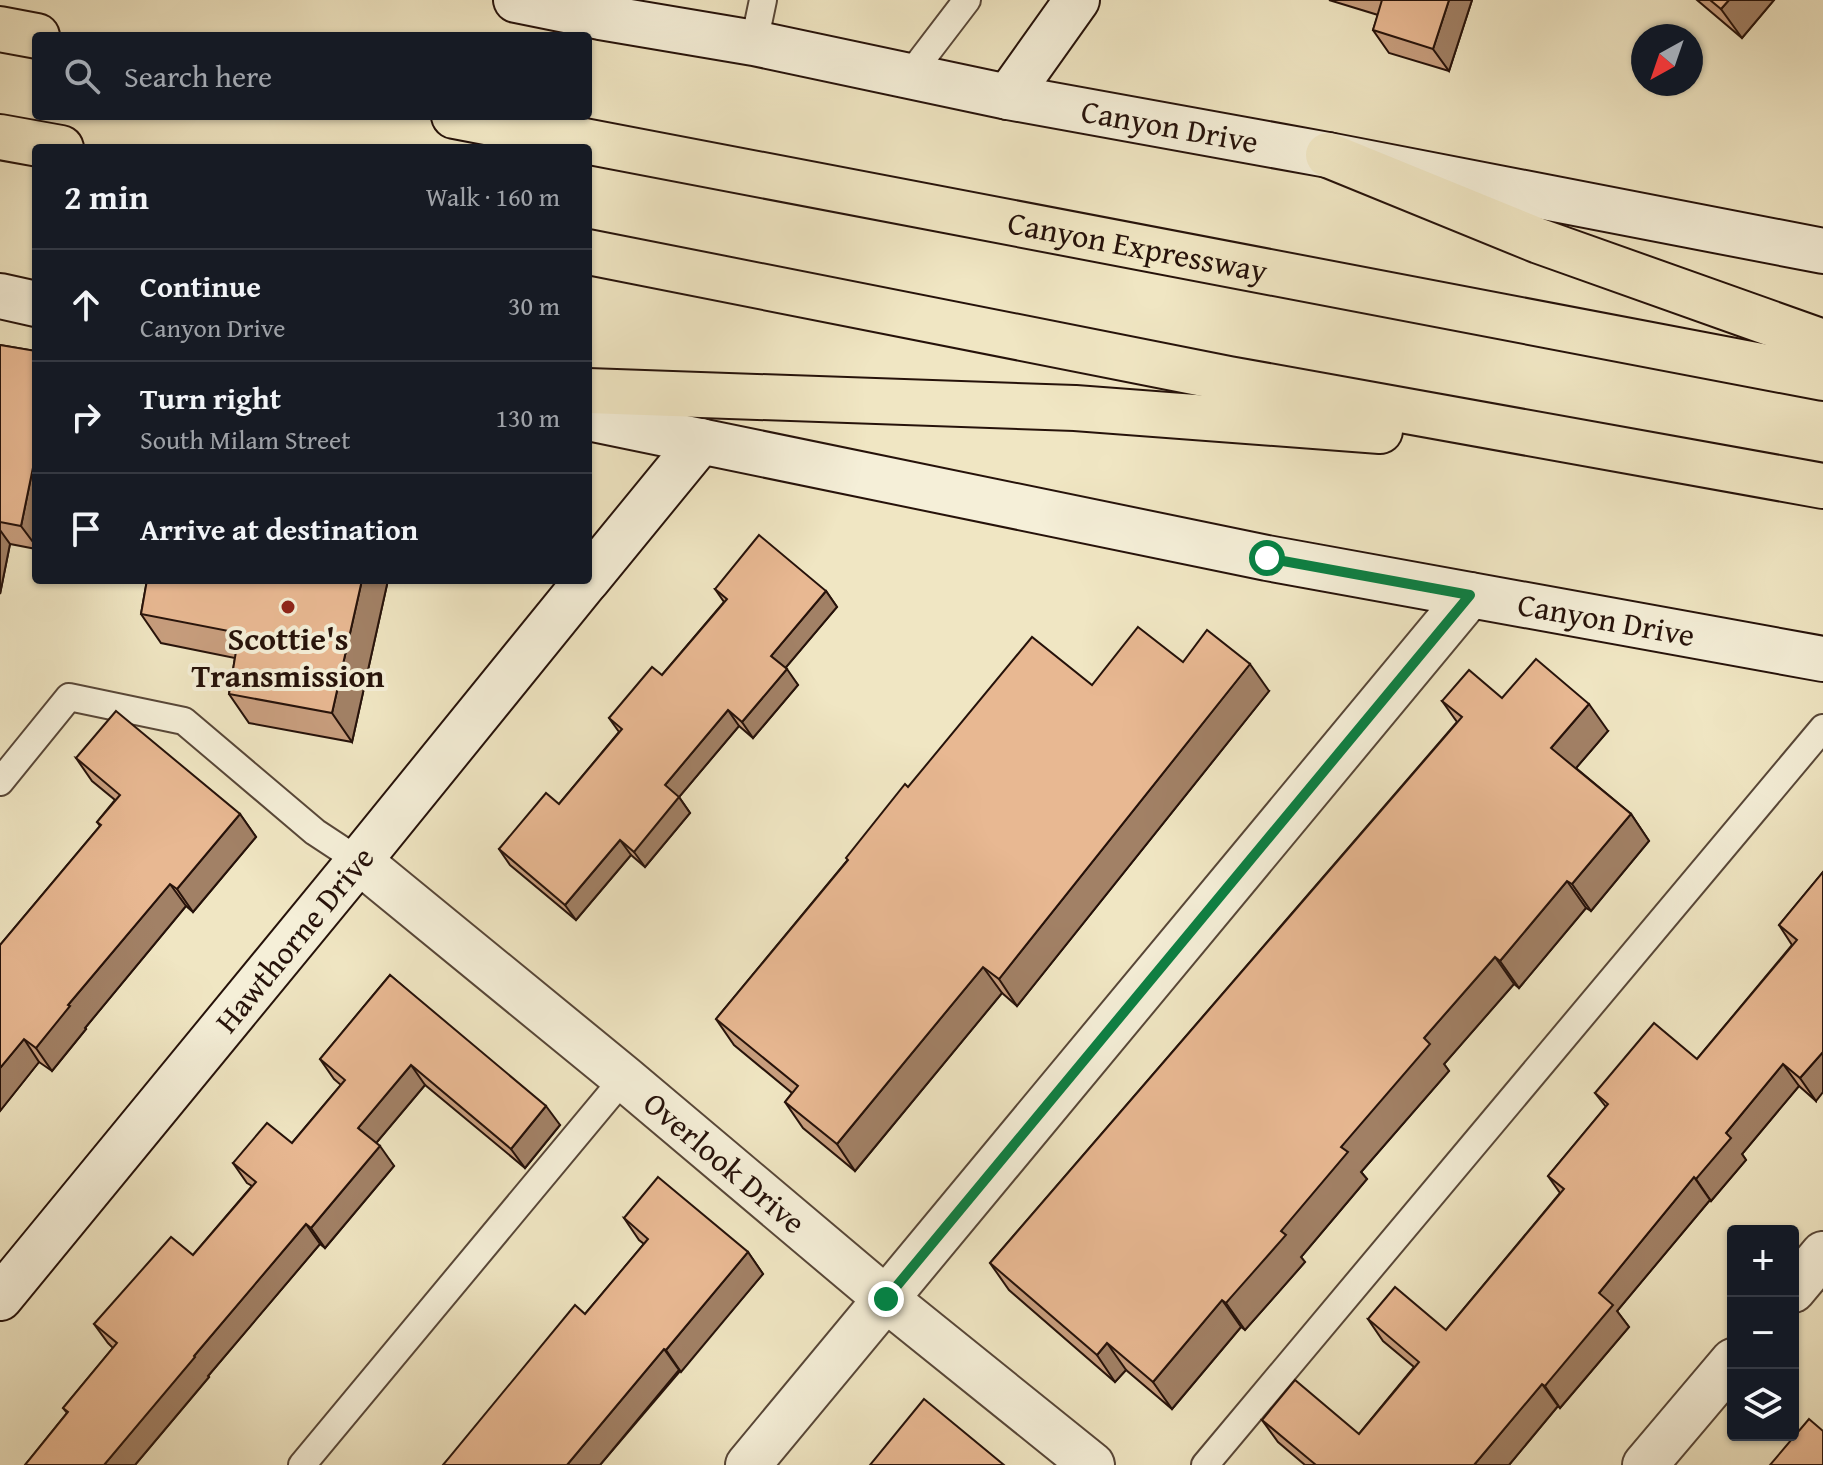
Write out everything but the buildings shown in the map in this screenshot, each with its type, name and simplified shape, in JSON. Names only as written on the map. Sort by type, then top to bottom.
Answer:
[{"type":"highway","points":[[0,29],[32,35]]},
{"type":"highway","name":"Canyon Expressway","points":[[475,120],[1823,378]]},
{"type":"highway","points":[[0,137],[39,144]]},
{"type":"highway","points":[[1328,155],[1539,241],[1823,342]]},
{"type":"highway","points":[[592,253],[1229,379],[1823,486]]},
{"type":"highway","points":[[592,391],[1075,408],[1616,449]]},
{"type":"street","name":"Canyon Drive","points":[[516,0],[754,43],[1008,97],[1328,155],[1823,251]]},
{"type":"street","points":[[1008,97],[1077,0]]},
{"type":"street","points":[[0,296],[32,303]]},
{"type":"street","name":"Canyon Drive","points":[[592,419],[1267,558],[1823,659]]},
{"type":"street","name":"Hawthorne Drive","points":[[592,573],[701,441]]},
{"type":"street","name":"Hawthorne Drive","points":[[0,1298],[583,584]]},
{"type":"street","points":[[748,1465],[1470,595]]},
{"type":"street","name":"Overlook Drive","points":[[359,861],[624,1078],[886,1299],[1092,1465]]},
{"type":"street","points":[[1799,1283],[1823,1254]]},
{"type":"street","points":[[1645,1465],[1727,1368]]},
{"type":"lane","points":[[754,43],[763,0]]},
{"type":"lane","points":[[909,76],[967,0]]},
{"type":"lane","points":[[0,782],[69,697],[184,721],[315,832],[359,861]]},
{"type":"lane","points":[[1205,1465],[1823,728]]},
{"type":"lane","points":[[302,1465],[624,1078]]},
{"type":"place","name":"Scottie's Transmission","points":[[288,607]]},
{"type":"route","points":[[886,1299],[1470,595],[1267,558]]}]
